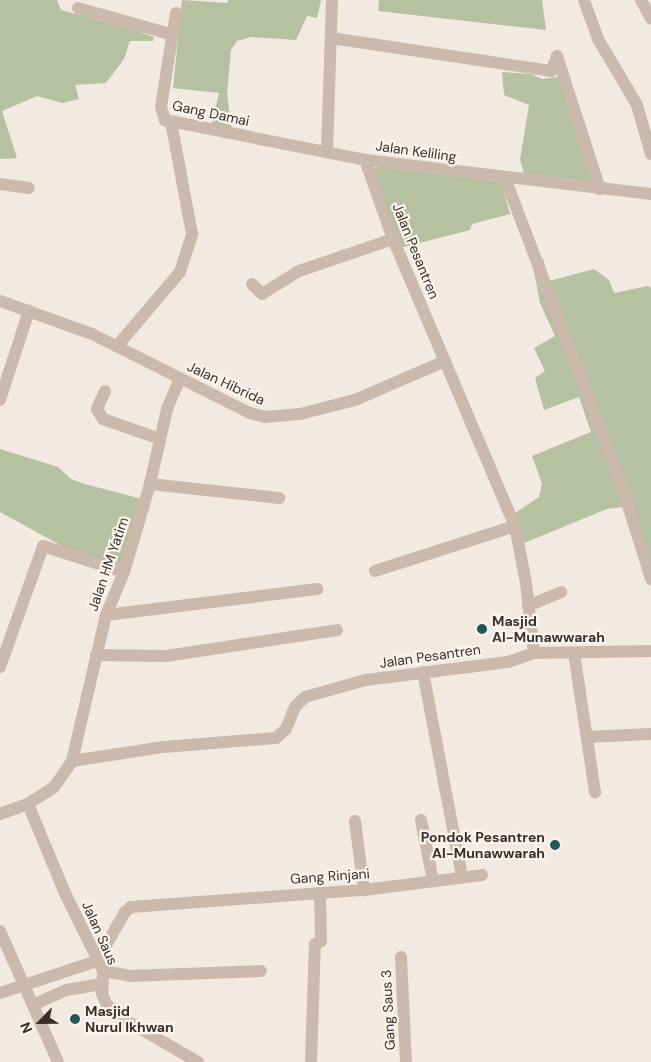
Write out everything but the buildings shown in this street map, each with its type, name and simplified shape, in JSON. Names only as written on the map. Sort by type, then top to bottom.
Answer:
[{"type":"street","points":[[327,151],[332,0]]},
{"type":"street","points":[[584,0],[598,39],[637,105],[651,154]]},
{"type":"street","points":[[641,0],[651,20]]},
{"type":"street","points":[[78,8],[170,34]]},
{"type":"street","name":"Gang Damai","points":[[176,13],[170,34],[161,111],[165,120],[327,151]]},
{"type":"street","points":[[331,38],[551,71],[558,56],[600,189]]},
{"type":"street","points":[[118,345],[180,272],[192,234],[171,122]]},
{"type":"street","name":"Jalan Keliling","points":[[327,151],[365,160],[651,194]]},
{"type":"street","name":"Jalan Pesantren","points":[[72,761],[164,747],[276,738],[286,729],[295,707],[305,698],[366,680],[508,662],[534,653],[515,526],[393,239],[365,160]]},
{"type":"street","points":[[505,178],[621,483],[651,579]]},
{"type":"street","points":[[0,184],[29,188]]},
{"type":"street","points":[[252,284],[262,294],[299,271],[393,239]]},
{"type":"street","name":"Jalan Hibrida","points":[[0,301],[118,345],[180,379],[250,413],[282,418],[355,400],[445,361]]},
{"type":"street","points":[[0,400],[29,311]]},
{"type":"street","name":"Jalan HM Yatim","points":[[72,761],[106,615],[124,572],[150,484],[167,409],[180,379]]},
{"type":"street","points":[[105,391],[97,409],[103,419],[160,439]]},
{"type":"street","points":[[150,484],[279,498]]},
{"type":"street","points":[[375,571],[515,526]]},
{"type":"street","points":[[0,667],[43,546],[124,572]]},
{"type":"street","points":[[106,615],[317,589]]},
{"type":"street","points":[[528,606],[561,592]]},
{"type":"street","points":[[96,655],[166,656],[337,630]]},
{"type":"street","points":[[534,653],[651,651]]},
{"type":"street","points":[[574,652],[594,792]]},
{"type":"street","points":[[423,672],[462,877]]},
{"type":"street","points":[[587,737],[651,734]]},
{"type":"street","points":[[0,814],[28,804],[54,787],[72,761]]},
{"type":"street","name":"Jalan Saus","points":[[28,804],[100,966],[102,994],[113,1011],[198,1062]]},
{"type":"street","points":[[421,820],[432,881]]},
{"type":"street","points":[[355,822],[364,890]]},
{"type":"street","name":"Gang Rinjani","points":[[100,966],[125,912],[131,907],[364,890],[482,875]]},
{"type":"street","points":[[311,1062],[315,944],[321,941],[320,892]]},
{"type":"street","points":[[0,930],[35,1004],[58,1062]]},
{"type":"street","name":"Gang Saus 3","points":[[401,957],[406,1062]]},
{"type":"street","points":[[0,993],[24,983],[100,966],[130,976],[261,971]]},
{"type":"street","points":[[35,1004],[68,990],[102,984]]},
{"type":"green space","points":[[0,0],[57,0],[61,10],[126,27],[154,37],[153,41],[130,41],[124,59],[106,83],[75,85],[79,99],[62,103],[37,96],[2,111],[17,158],[0,159]]},
{"type":"green space","points":[[182,0],[227,3],[228,0],[321,0],[317,18],[307,16],[296,40],[251,37],[237,41],[231,50],[227,94],[232,131],[211,127],[219,93],[173,88]]},
{"type":"green space","points":[[379,0],[542,0],[546,30],[378,11]]},
{"type":"green space","points":[[502,72],[531,74],[542,79],[558,77],[595,186],[525,176],[520,160],[529,105],[504,95]]},
{"type":"green space","points":[[380,167],[501,181],[510,214],[472,224],[470,230],[400,248],[373,169]]},
{"type":"green space","points":[[543,258],[549,281],[594,269],[609,280],[614,293],[648,286],[651,288],[651,565],[632,506],[607,509],[524,543],[515,513],[539,497],[542,484],[532,456],[591,432],[579,397],[544,410],[535,378],[545,371],[534,348],[555,336],[540,303],[533,266]]},
{"type":"green space","points":[[0,449],[58,467],[71,479],[85,484],[142,499],[123,567],[71,551],[0,512]]},
{"type":"place","name":"Masjid Al-Munawwarah","points":[[482,629]]},
{"type":"place","name":"Pondok Pesantren Al-Munawwarah","points":[[555,845]]},
{"type":"place","name":"Masjid Nurul Ikhwan","points":[[75,1019]]}]
